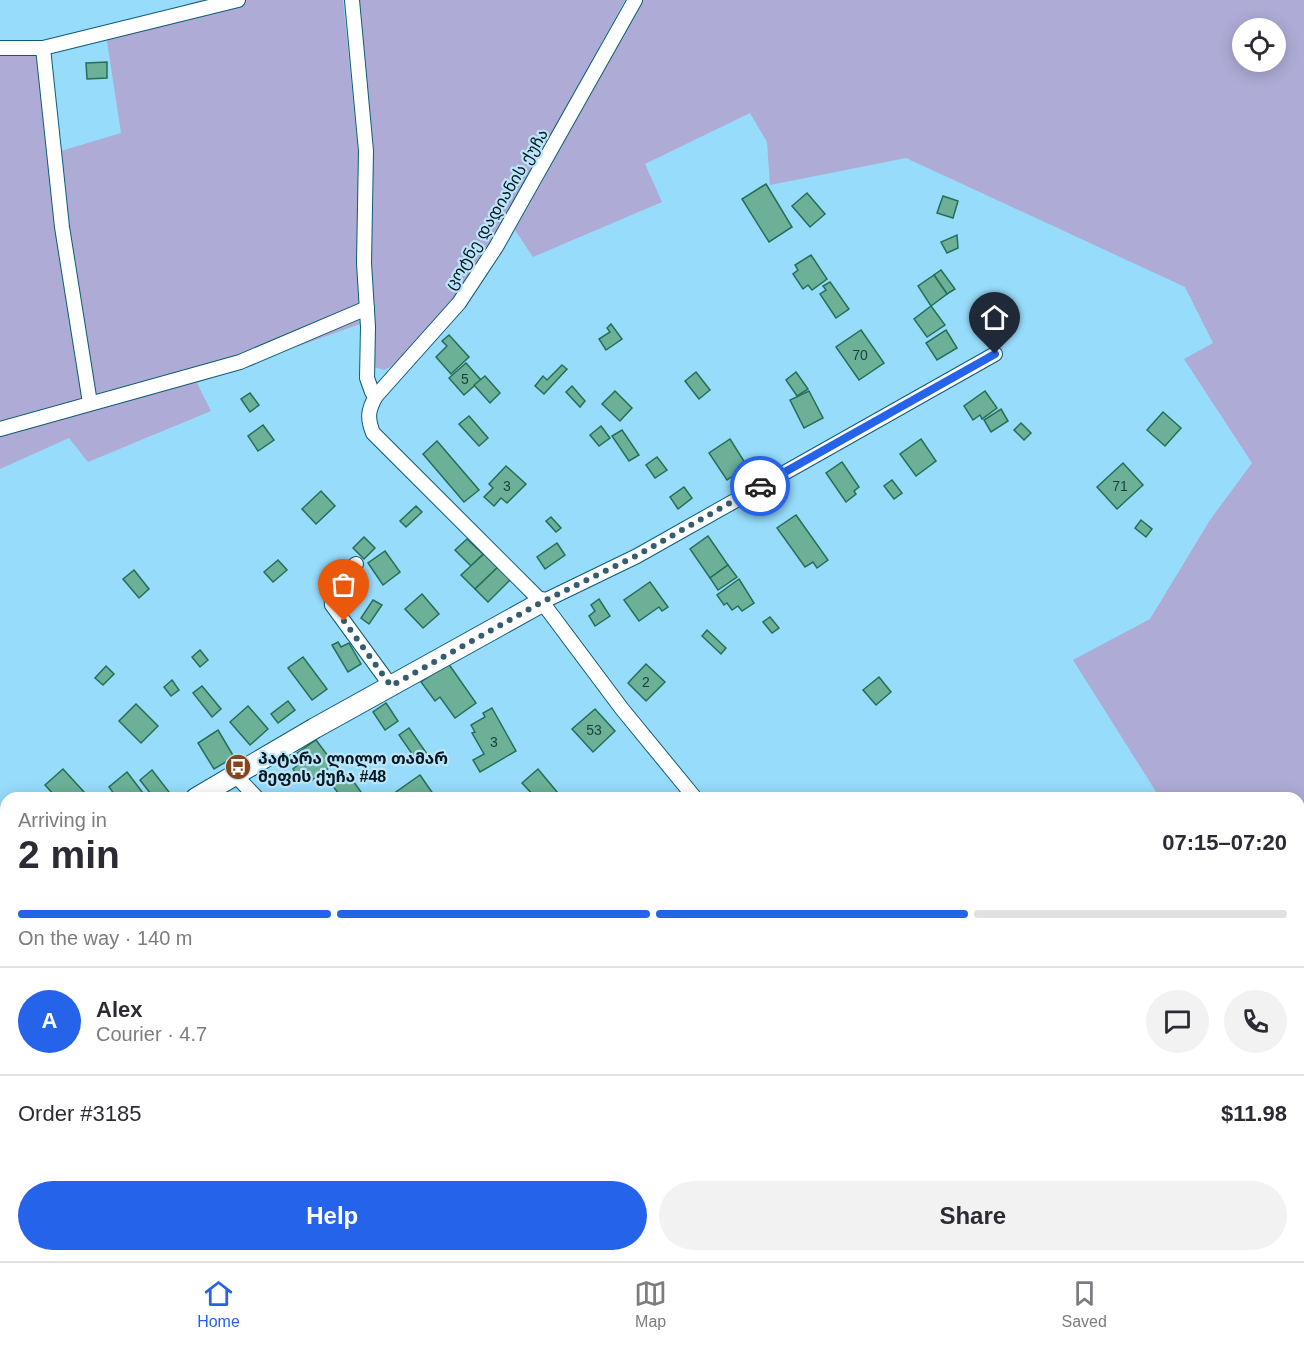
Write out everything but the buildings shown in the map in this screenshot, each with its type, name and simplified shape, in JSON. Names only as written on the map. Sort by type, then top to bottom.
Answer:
[{"type":"street","points":[[0,48],[43,48],[238,0]]},
{"type":"street","points":[[352,0],[366,151],[364,263],[367,308],[367,378],[376,396]]},
{"type":"street","name":"ცოტნე დადიანის ქუჩა","points":[[635,0],[496,248],[459,303],[376,396],[369,408],[368,419],[373,433],[542,602],[622,709],[690,792]]},
{"type":"street","points":[[43,48],[62,227],[90,402]]},
{"type":"street","points":[[0,429],[90,402],[240,362],[367,308]]},
{"type":"street","points":[[206,792],[542,602],[636,556],[995,354]]},
{"type":"street","points":[[356,564],[336,581],[331,595],[332,605],[391,686]]},
{"type":"street","points":[[236,775],[252,792]]},
{"type":"shaded area","points":[[201,0],[343,0],[358,150],[360,324],[197,383],[211,411],[88,462],[69,438],[0,469],[0,56],[47,43],[61,151],[121,133],[105,28]]},
{"type":"shaded area","points":[[354,0],[625,0],[479,266],[393,366],[384,370],[374,367],[372,361]]},
{"type":"shaded area","points":[[643,0],[1304,0],[1304,792],[1156,792],[1073,660],[1150,619],[1210,520],[1252,463],[1184,359],[1213,343],[1185,287],[906,158],[770,185],[767,142],[750,113],[645,164],[662,202],[533,257],[515,230]]},
{"type":"way so far","points":[[344,621],[391,686],[542,602],[636,556],[760,486]]},
{"type":"place","name":"პატარა ლილო თამარ მეფის ქუჩა #48","points":[[238,767]]},
{"type":"route","points":[[760,486],[995,354]]}]
